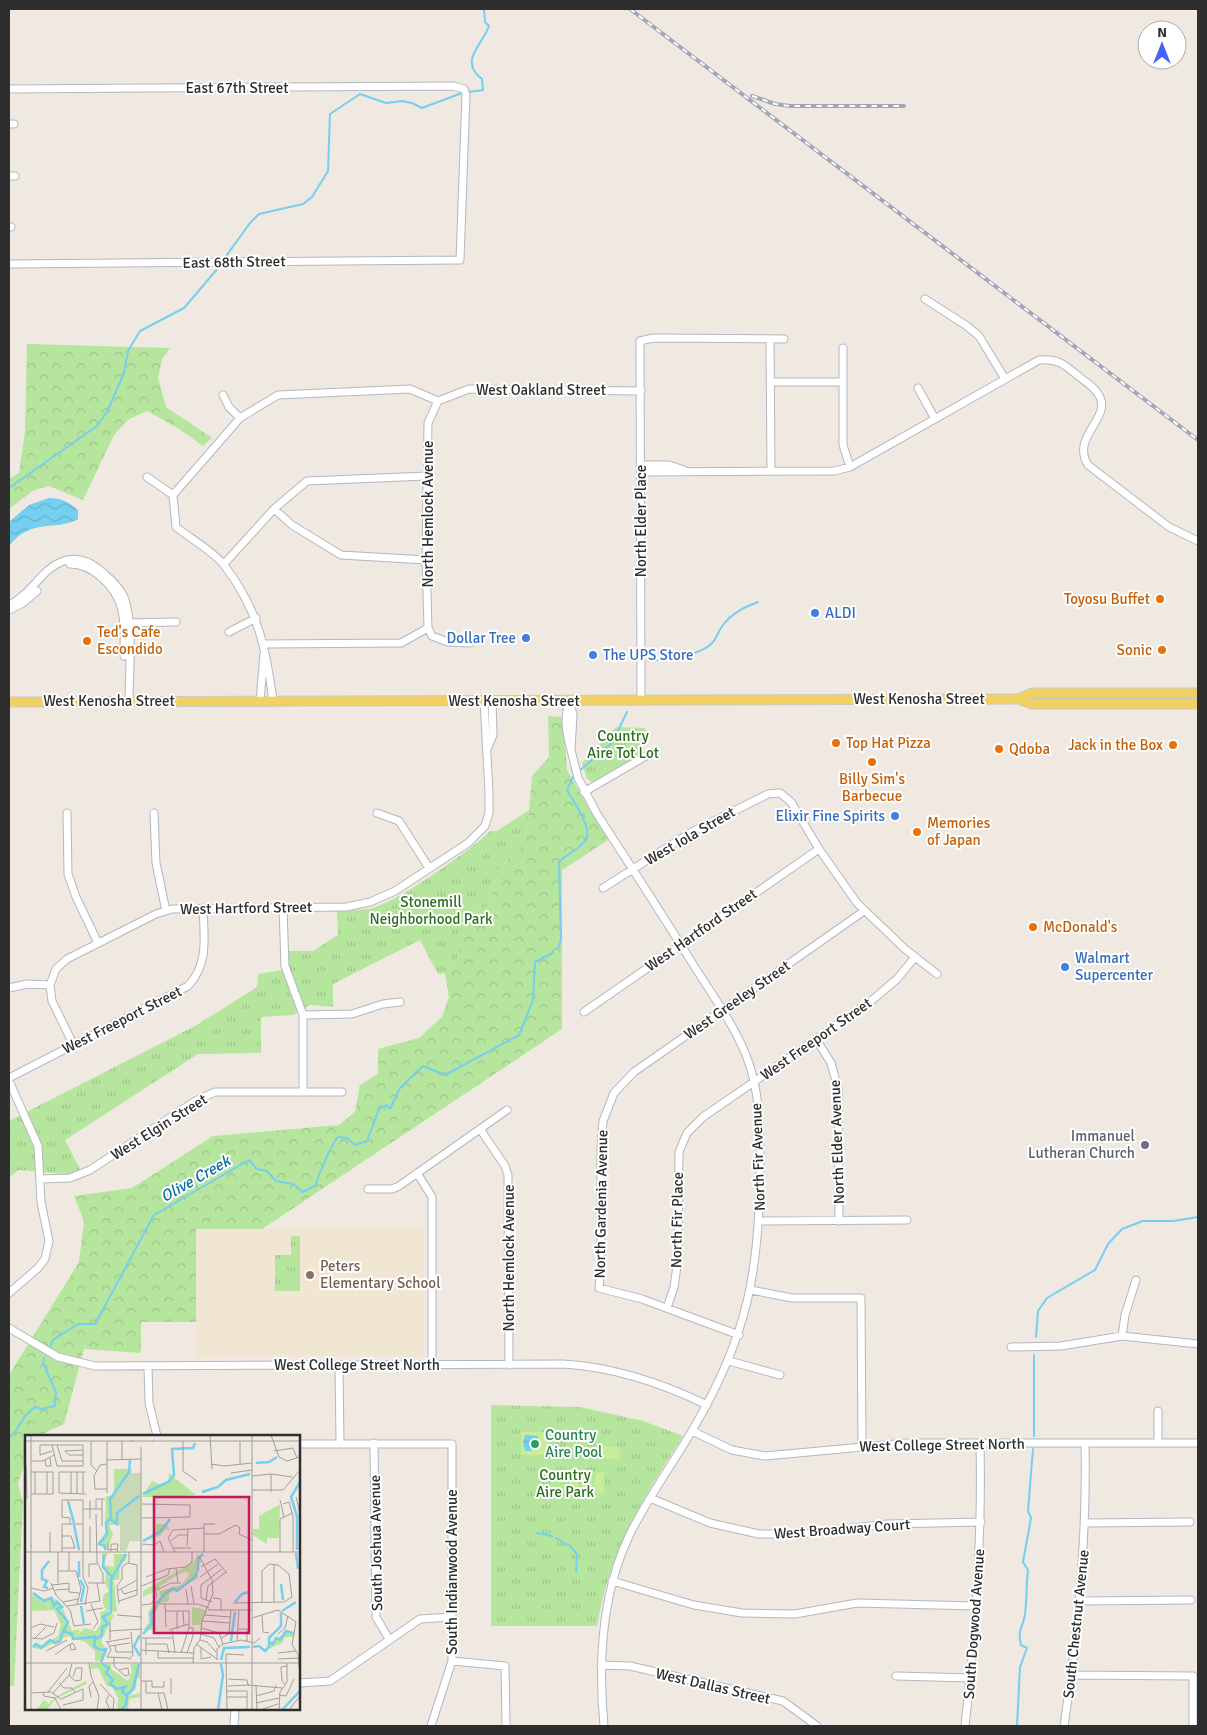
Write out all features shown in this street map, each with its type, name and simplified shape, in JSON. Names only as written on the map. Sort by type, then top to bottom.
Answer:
[{"type":"main road","name":"West Kenosha Street","points":[[1020,699],[1032,693],[1198,693]]},
{"type":"main road","points":[[1125,693],[1125,704]]},
{"type":"main road","name":"West Kenosha Street","points":[[9,702],[1020,699],[1032,704],[1198,704]]},
{"type":"street","name":"East 67th Street","points":[[9,89],[454,86],[464,89],[466,95],[465,164],[460,260]]},
{"type":"street","name":"East 68th Street","points":[[9,264],[460,260]]},
{"type":"street","points":[[925,299],[979,336],[1005,379]]},
{"type":"street","name":"North Elder Place","points":[[641,700],[640,341],[653,338],[770,339]]},
{"type":"street","points":[[771,471],[770,339],[784,339]]},
{"type":"street","points":[[843,348],[843,445],[850,467]]},
{"type":"street","points":[[641,469],[686,471],[834,471],[850,467],[1039,360],[1049,359],[1060,361],[1096,391],[1100,398],[1100,417],[1083,443],[1083,457],[1088,465],[1169,527],[1198,541]]},
{"type":"street","points":[[771,382],[843,382]]},
{"type":"street","points":[[918,388],[935,419]]},
{"type":"street","points":[[273,701],[264,644],[256,618],[224,564],[176,527],[173,495],[240,418],[278,395],[410,389],[438,401]]},
{"type":"street","name":"West Oakland Street","points":[[438,401],[468,389],[641,391]]},
{"type":"street","points":[[223,394],[229,407],[240,418]]},
{"type":"street","name":"North Hemlock Avenue","points":[[428,628],[426,560],[428,423],[438,401]]},
{"type":"street","points":[[224,564],[274,509],[306,481],[427,476]]},
{"type":"street","points":[[147,477],[173,495]]},
{"type":"street","points":[[274,509],[292,525],[341,555],[426,560]]},
{"type":"street","points":[[9,605],[32,589],[54,566],[66,560],[74,562]]},
{"type":"street","points":[[9,610],[23,603],[58,569],[83,560],[94,565],[112,580],[124,597],[127,702]]},
{"type":"street","points":[[229,632],[256,618]]},
{"type":"street","points":[[126,624],[176,622]]},
{"type":"street","points":[[264,644],[401,644],[428,628],[432,636],[448,642],[470,643]]},
{"type":"street","points":[[260,701],[264,644]]},
{"type":"street","name":"West Hartford Street","points":[[50,985],[56,969],[62,962],[166,911],[203,908],[346,907],[370,902],[395,891],[468,843],[485,826],[489,806],[488,748],[493,735],[488,701]]},
{"type":"street","name":"North Fir Avenue","points":[[569,701],[566,714],[566,732],[578,778],[584,792],[723,1010],[741,1043],[754,1082],[760,1122],[760,1221],[751,1290],[739,1334],[729,1361],[707,1405],[650,1498],[628,1539],[612,1581],[604,1621],[601,1665],[604,1726]]},
{"type":"street","points":[[584,792],[651,753]]},
{"type":"street","name":"West Iola Street","points":[[604,888],[710,822],[768,794],[780,793],[791,802],[819,849]]},
{"type":"street","points":[[67,813],[68,874],[76,897],[98,943]]},
{"type":"street","points":[[154,813],[156,863],[166,911]]},
{"type":"street","points":[[377,813],[399,821],[429,868]]},
{"type":"street","points":[[819,849],[864,911],[915,957],[937,974]]},
{"type":"street","name":"West Hartford Street","points":[[584,1012],[819,849]]},
{"type":"street","name":"West Freeport Street","points":[[9,1080],[73,1044],[188,986],[202,965],[204,947],[203,908]]},
{"type":"street","points":[[283,908],[285,966],[303,1015],[303,1092]]},
{"type":"street","name":"West Greeley Street","points":[[614,1093],[634,1072],[864,911]]},
{"type":"street","name":"West Freeport Street","points":[[687,1133],[703,1117],[885,990],[915,957]]},
{"type":"street","points":[[9,988],[27,984],[50,985],[52,1001],[73,1044]]},
{"type":"street","points":[[303,1015],[352,1014],[383,1004],[400,1002]]},
{"type":"street","name":"North Elder Avenue","points":[[816,1039],[831,1063],[838,1088],[839,1221]]},
{"type":"street","points":[[9,1080],[35,1138],[39,1155],[48,1249],[38,1268],[9,1293]]},
{"type":"street","name":"West Elgin Street","points":[[40,1179],[70,1178],[90,1170],[205,1095],[224,1092],[342,1092]]},
{"type":"street","name":"North Gardenia Avenue","points":[[614,1093],[606,1110],[602,1128],[601,1267],[599,1288],[625,1293],[667,1308]]},
{"type":"street","points":[[368,1189],[392,1188],[417,1173],[507,1110]]},
{"type":"street","name":"North Hemlock Avenue","points":[[480,1129],[505,1166],[508,1175],[509,1365]]},
{"type":"street","name":"North Fir Place","points":[[667,1308],[678,1266],[678,1157],[687,1133]]},
{"type":"street","points":[[417,1173],[432,1197],[432,1365]]},
{"type":"street","points":[[760,1221],[907,1220]]},
{"type":"street","points":[[1122,1336],[1125,1315],[1136,1280]]},
{"type":"street","points":[[751,1290],[792,1298],[861,1298],[862,1446]]},
{"type":"street","points":[[667,1308],[739,1334]]},
{"type":"street","name":"West College Street North","points":[[9,1328],[45,1351],[75,1363],[96,1366],[563,1364],[602,1368],[671,1389],[707,1405]]},
{"type":"street","points":[[1011,1347],[1061,1346],[1122,1336],[1198,1342]]},
{"type":"street","points":[[729,1361],[780,1375]]},
{"type":"street","points":[[339,1365],[340,1444]]},
{"type":"street","points":[[148,1366],[149,1403],[157,1435]]},
{"type":"street","points":[[1158,1411],[1158,1443]]},
{"type":"street","name":"West College Street North","points":[[692,1431],[732,1450],[765,1456],[788,1456],[862,1446],[980,1443],[1198,1443]]},
{"type":"street","name":"South Dogwood Avenue","points":[[966,1726],[981,1522],[980,1443]]},
{"type":"street","name":"South Chestnut Avenue","points":[[1064,1726],[1081,1601],[1086,1522],[1085,1443]]},
{"type":"street","points":[[300,1444],[374,1444]]},
{"type":"street","name":"South Indianwood Avenue","points":[[374,1444],[452,1444],[452,1662],[431,1726]]},
{"type":"street","name":"South Joshua Avenue","points":[[374,1444],[376,1617],[389,1639]]},
{"type":"street","name":"West Broadway Court","points":[[650,1498],[710,1524],[758,1534],[802,1534],[887,1524],[981,1522]]},
{"type":"street","points":[[1086,1522],[1190,1522]]},
{"type":"street","points":[[612,1581],[694,1605],[742,1613],[795,1614],[857,1603],[975,1606]]},
{"type":"street","points":[[1081,1601],[1191,1600]]},
{"type":"street","points":[[300,1683],[330,1681],[420,1619],[452,1617]]},
{"type":"street","points":[[452,1662],[505,1666],[506,1726]]},
{"type":"street","name":"West Dallas Street","points":[[601,1665],[630,1666],[782,1702],[817,1726]]},
{"type":"street","points":[[1071,1675],[1194,1676],[1193,1726]]},
{"type":"street","points":[[896,1676],[971,1678]]},
{"type":"street","points":[[234,1726],[235,1710]]},
{"type":"shaded area","name":"Peters Elementary School","points":[[424,1228],[424,1356],[196,1357],[196,1229]]},
{"type":"green space","points":[[27,344],[170,348],[162,359],[158,378],[166,407],[212,438],[203,446],[181,430],[147,411],[129,419],[114,435],[83,500],[49,486],[34,490],[9,509],[9,479],[19,473],[25,431]]},
{"type":"green space","points":[[548,716],[563,717],[567,770],[608,840],[562,870],[562,1029],[262,1229],[196,1229],[196,1322],[141,1322],[141,1353],[84,1349],[64,1424],[40,1435],[25,1435],[25,1461],[18,1484],[23,1502],[14,1686],[9,1686],[9,1375],[79,1262],[84,1221],[74,1196],[132,1188],[213,1136],[339,1125],[355,1112],[360,1085],[378,1074],[378,1049],[419,1038],[442,1017],[449,997],[445,973],[458,958],[460,918],[489,905],[497,871],[518,849],[527,832],[532,776],[549,757]]},
{"type":"green space","name":"Country Aire Tot Lot","points":[[616,727],[644,728],[650,733],[635,757],[592,782],[587,779],[582,763]]},
{"type":"green space","name":"Stonemill Neighborhood Park","points":[[529,810],[527,832],[518,849],[497,871],[489,905],[460,918],[458,958],[445,973],[438,974],[420,940],[333,984],[333,1007],[310,1005],[293,1015],[261,1017],[261,1053],[198,1054],[65,1140],[80,1169],[78,1171],[65,1174],[19,1170],[9,1177],[9,1121],[195,1026],[257,987],[258,974],[289,969],[287,951],[313,951],[338,935],[337,911],[368,909],[394,899],[450,863],[490,831],[497,831]]},
{"type":"green space","points":[[291,1236],[300,1236],[300,1291],[275,1291],[275,1255],[291,1255]]},
{"type":"green space","name":"Country Aire Park","points":[[491,1405],[580,1407],[643,1421],[683,1436],[641,1504],[619,1549],[610,1573],[597,1626],[491,1626]]},
{"type":"green space","name":"Country Aire Pool","points":[[521,1432],[548,1432],[549,1455],[521,1455]]},
{"type":"green space","points":[[601,1446],[620,1447],[619,1460],[600,1458]]},
{"type":"green space","points":[[569,1471],[579,1472],[578,1493],[569,1492]]},
{"type":"green space","points":[[582,1471],[592,1472],[591,1493],[582,1492]]},
{"type":"green space","points":[[595,1472],[604,1472],[604,1493],[594,1493]]},
{"type":"water","points":[[49,498],[65,501],[78,510],[78,519],[69,523],[43,526],[26,531],[9,546],[9,522],[29,505]]},
{"type":"water","points":[[525,1435],[538,1436],[538,1441],[532,1443],[531,1451],[525,1451],[523,1443]]},
{"type":"waterway","points":[[469,92],[483,90],[482,79],[475,72],[472,66],[472,59],[489,26],[485,22],[484,9]]},
{"type":"waterway","points":[[224,259],[250,223],[259,214],[303,204],[312,197],[328,171],[330,114],[360,94],[386,103],[402,101],[422,108],[462,93]]},
{"type":"waterway","points":[[9,488],[97,426],[107,412],[124,373],[128,351],[140,331],[184,308],[219,267]]},
{"type":"waterway","name":"Olive Creek","points":[[648,661],[683,656],[701,651],[713,642],[730,617],[758,602]]},
{"type":"waterway","name":"Olive Creek","points":[[578,772],[612,743],[627,712]]},
{"type":"waterway","name":"Olive Creek","points":[[558,949],[561,939],[559,862],[583,843],[587,835],[585,822],[567,790],[574,775]]},
{"type":"waterway","name":"Olive Creek","points":[[50,1346],[54,1339],[78,1324],[95,1324],[154,1215],[249,1160],[257,1169],[267,1171],[276,1181],[293,1184],[303,1192],[316,1185],[338,1137],[347,1138],[355,1145],[367,1141],[379,1109],[386,1105],[390,1109],[400,1088],[423,1066],[445,1075],[519,1035],[533,1000],[535,962],[553,953]]},
{"type":"waterway","points":[[1036,1337],[1038,1311],[1047,1298],[1095,1270],[1108,1244],[1122,1229],[1143,1221],[1173,1221],[1198,1217]]},
{"type":"waterway","points":[[1034,1355],[1034,1436]]},
{"type":"waterway","name":"Olive Creek","points":[[9,1438],[25,1416],[35,1407],[42,1409],[55,1406],[56,1392],[43,1363],[44,1358]]},
{"type":"waterway","points":[[1017,1726],[1020,1667],[1027,1648],[1021,1645],[1020,1635],[1026,1603],[1028,1570],[1023,1562],[1031,1518],[1028,1511],[1033,1449]]},
{"type":"waterway","points":[[537,1533],[552,1536]]},
{"type":"waterway","points":[[556,1538],[570,1546],[577,1554],[576,1572]]},
{"type":"railway","points":[[630,9],[1198,440]]},
{"type":"railway","points":[[752,96],[775,104],[790,106],[904,106]]},
{"type":"place","name":"Toyosu Buffet","points":[[1160,599]]},
{"type":"place","name":"ALDI","points":[[815,613]]},
{"type":"place","name":"Dollar Tree","points":[[526,638]]},
{"type":"place","name":"Ted's Cafe Escondido","points":[[87,641]]},
{"type":"place","name":"Sonic","points":[[1162,650]]},
{"type":"place","name":"The UPS Store","points":[[593,655]]},
{"type":"place","name":"Top Hat Pizza","points":[[836,743]]},
{"type":"place","name":"Jack in the Box","points":[[1173,745]]},
{"type":"place","name":"Qdoba","points":[[999,749]]},
{"type":"place","name":"Billy Sim's Barbecue","points":[[872,762]]},
{"type":"place","name":"Elixir Fine Spirits","points":[[895,816]]},
{"type":"place","name":"Memories of Japan","points":[[917,832]]},
{"type":"place","name":"McDonald's","points":[[1033,927]]},
{"type":"place","name":"Walmart Supercenter","points":[[1065,967]]},
{"type":"place","name":"Immanuel Lutheran Church","points":[[1145,1145]]},
{"type":"place","name":"Peters Elementary School","points":[[310,1275]]},
{"type":"place","name":"Country Aire Pool","points":[[535,1444]]}]
